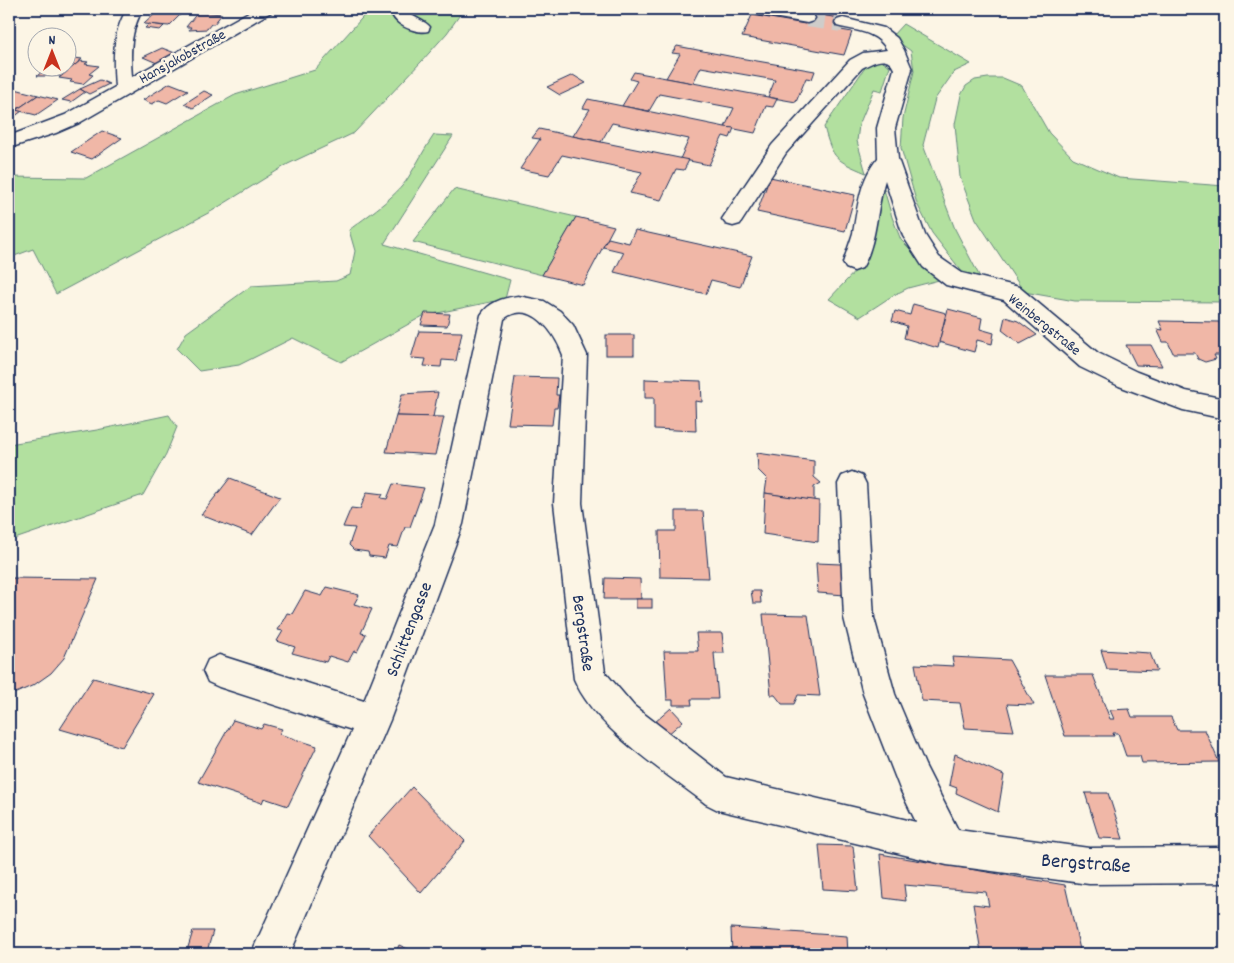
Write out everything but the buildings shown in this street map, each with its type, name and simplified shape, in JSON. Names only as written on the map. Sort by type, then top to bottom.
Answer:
[{"type":"street","name":"Hansjakobstraße","points":[[124,89],[122,58],[124,29],[135,9]]},
{"type":"street","name":"Hansjakobstraße","points":[[9,142],[49,129],[72,119],[265,9]]},
{"type":"street","points":[[398,9],[399,14],[412,24],[422,27]]},
{"type":"street","points":[[762,11],[807,18]]},
{"type":"street","points":[[843,23],[873,29],[892,40],[897,48],[899,60]]},
{"type":"street","points":[[733,218],[779,149],[856,64],[869,57],[880,55],[889,55],[899,60]]},
{"type":"street","name":"Weinbergstraße","points":[[899,60],[903,69],[886,128],[888,159],[914,236],[930,262],[954,279],[1011,293],[1089,360],[1128,379],[1184,400],[1225,409]]},
{"type":"street","points":[[854,263],[878,171],[888,159]]},
{"type":"street","name":"Schlittengasse","points":[[270,954],[373,720],[449,524],[493,315],[498,310],[517,303]]},
{"type":"street","name":"Bergstraße","points":[[517,303],[528,304],[543,310],[558,323],[569,338],[575,355],[568,504],[590,679],[622,718],[718,792],[947,847],[1089,866],[1225,865]]},
{"type":"street","points":[[852,484],[859,618],[879,694],[912,777],[947,847]]},
{"type":"street","points":[[218,671],[373,720]]},
{"type":"green space","points":[[370,9],[464,9],[447,33],[354,133],[288,164],[212,211],[56,294],[33,249],[9,258],[9,177],[86,178],[235,95],[315,70]]},
{"type":"green space","points":[[903,24],[971,64],[954,72],[935,99],[923,145],[955,229],[981,279],[963,273],[932,233],[917,204],[901,148],[903,118],[914,71],[911,51],[891,37]]},
{"type":"green space","points":[[877,59],[890,66],[882,91],[874,89],[859,125],[857,141],[866,173],[837,158],[830,146],[824,127],[869,62]]},
{"type":"green space","points":[[1003,78],[1022,86],[1049,133],[1073,158],[1119,178],[1225,186],[1225,302],[1075,301],[1024,292],[976,219],[960,177],[955,124],[961,95],[966,86],[975,80]]},
{"type":"green space","points":[[434,135],[453,136],[384,244],[510,280],[505,299],[423,316],[341,362],[293,338],[239,365],[199,371],[177,349],[186,333],[251,286],[336,281],[350,275],[355,251],[349,230],[397,192]]},
{"type":"green space","points":[[881,179],[901,240],[939,280],[908,288],[860,317],[829,299],[861,265]]},
{"type":"green space","points":[[454,189],[576,217],[542,275],[413,242]]},
{"type":"green space","points":[[169,415],[177,427],[166,454],[143,495],[9,541],[9,444],[97,430]]},
{"type":"tunnel","points":[[807,18],[843,23]]}]
